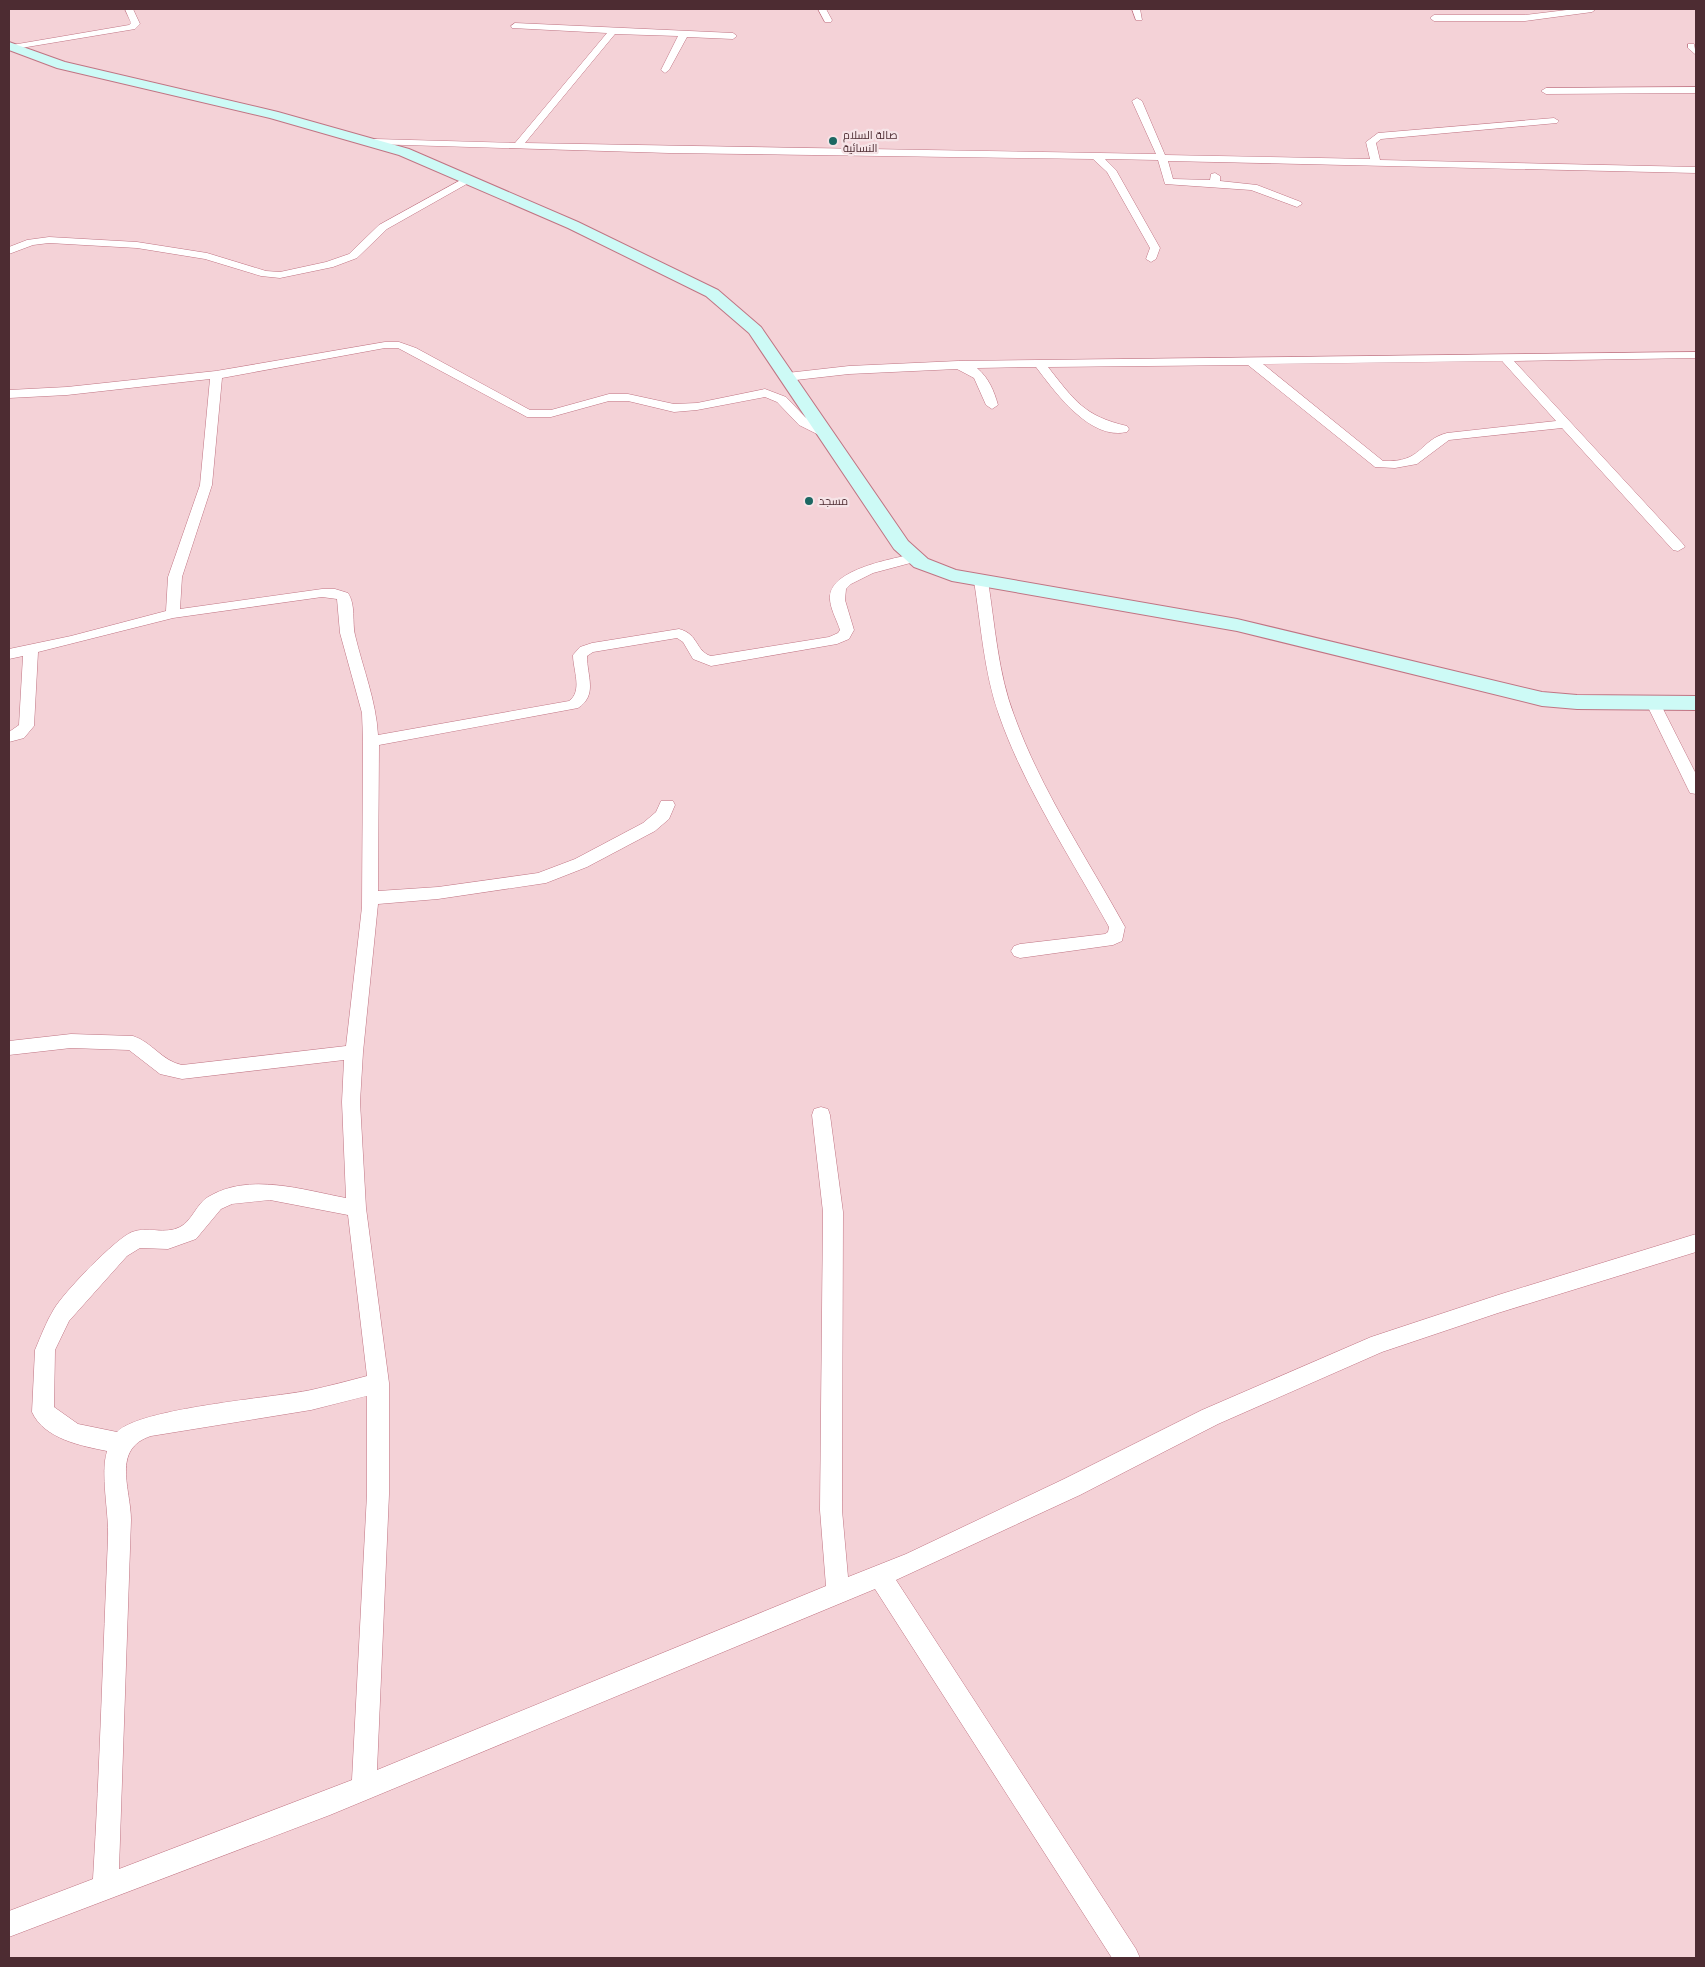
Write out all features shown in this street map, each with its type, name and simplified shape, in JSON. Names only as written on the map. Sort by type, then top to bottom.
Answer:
[{"type":"main road","points":[[10,47],[60,65],[273,115],[375,142],[468,179],[582,230],[712,293],[747,321],[902,545],[913,558],[940,572],[981,581],[1104,600],[1237,625],[1542,699],[1578,702],[1696,703]]},
{"type":"street","points":[[10,47],[132,27],[136,24],[130,9]]},
{"type":"street","points":[[822,9],[828,20]]},
{"type":"street","points":[[1136,9],[1139,18]]},
{"type":"street","points":[[1434,18],[1525,18],[1592,9]]},
{"type":"street","points":[[515,26],[733,36]]},
{"type":"street","points":[[518,145],[613,31]]},
{"type":"street","points":[[666,70],[684,34]]},
{"type":"street","points":[[1546,91],[1696,90]]},
{"type":"street","points":[[1136,101],[1162,158],[1169,182],[1215,179],[1253,187],[1297,204]]},
{"type":"street","points":[[1376,162],[1371,142],[1378,136],[1554,121]]},
{"type":"street","points":[[375,142],[679,150],[1096,156],[1696,170]]},
{"type":"street","points":[[1096,156],[1111,170],[1155,248],[1151,259]]},
{"type":"street","points":[[9,251],[31,242],[49,240],[129,244],[193,253],[265,274],[280,275],[329,265],[352,256],[383,227],[468,179]]},
{"type":"street","points":[[9,394],[67,391],[216,375],[371,346],[398,345],[412,350],[527,412],[537,415],[558,413],[621,397],[672,408],[765,393],[775,394],[783,398],[800,419],[825,434]]},
{"type":"street","points":[[787,377],[849,370],[958,366],[1250,360],[1506,359],[1696,355]]},
{"type":"street","points":[[1506,359],[1678,547]]},
{"type":"street","points":[[1250,360],[1379,464],[1415,460],[1424,455],[1438,440],[1447,437],[1565,424]]},
{"type":"street","points":[[1040,365],[1072,407],[1100,424],[1123,428]]},
{"type":"street","points":[[958,366],[978,372],[986,386],[992,405]]},
{"type":"street","points":[[173,614],[175,577],[206,485],[216,375]]},
{"type":"street","points":[[372,741],[573,705],[582,701],[584,695],[580,655],[585,650],[592,648],[680,633],[688,638],[695,655],[701,659],[711,661],[832,641],[844,636],[847,630],[837,598],[838,589],[844,581],[856,574],[913,558]]},
{"type":"street","points":[[981,581],[994,668],[1006,715],[1035,780],[1117,927],[1116,936],[1106,940],[1020,951]]},
{"type":"street","points":[[9,654],[173,614],[322,593],[335,593],[343,596],[346,604],[347,633],[369,713],[372,741],[370,898],[354,1052],[351,1102],[356,1208],[360,1226],[378,1383],[378,1494],[364,1787]]},
{"type":"street","points":[[9,737],[19,734],[26,726],[31,650]]},
{"type":"street","points":[[1653,703],[1696,789]]},
{"type":"street","points":[[370,898],[438,893],[540,879],[581,863],[649,827],[663,815],[667,805]]},
{"type":"street","points":[[9,1048],[71,1041],[133,1044],[166,1069],[182,1072],[354,1052]]},
{"type":"street","points":[[821,1115],[834,1212],[831,1490],[838,1593]]},
{"type":"street","points":[[121,1443],[73,1434],[44,1412],[42,1389],[45,1350],[62,1314],[120,1250],[137,1238],[168,1240],[189,1233],[214,1203],[231,1196],[270,1192],[356,1208]]},
{"type":"street","points":[[9,1924],[364,1787],[880,1576],[1072,1487],[1210,1417],[1378,1344],[1498,1304],[1696,1243]]},
{"type":"street","points":[[105,1888],[112,1780],[116,1580],[120,1517],[116,1458],[121,1443],[130,1432],[151,1426],[311,1400],[378,1383]]},
{"type":"street","points":[[880,1576],[1127,1958]]},
{"type":"place","name":"صالة السلام النسائية","points":[[833,141]]},
{"type":"place","name":"مسجد","points":[[809,501]]}]
